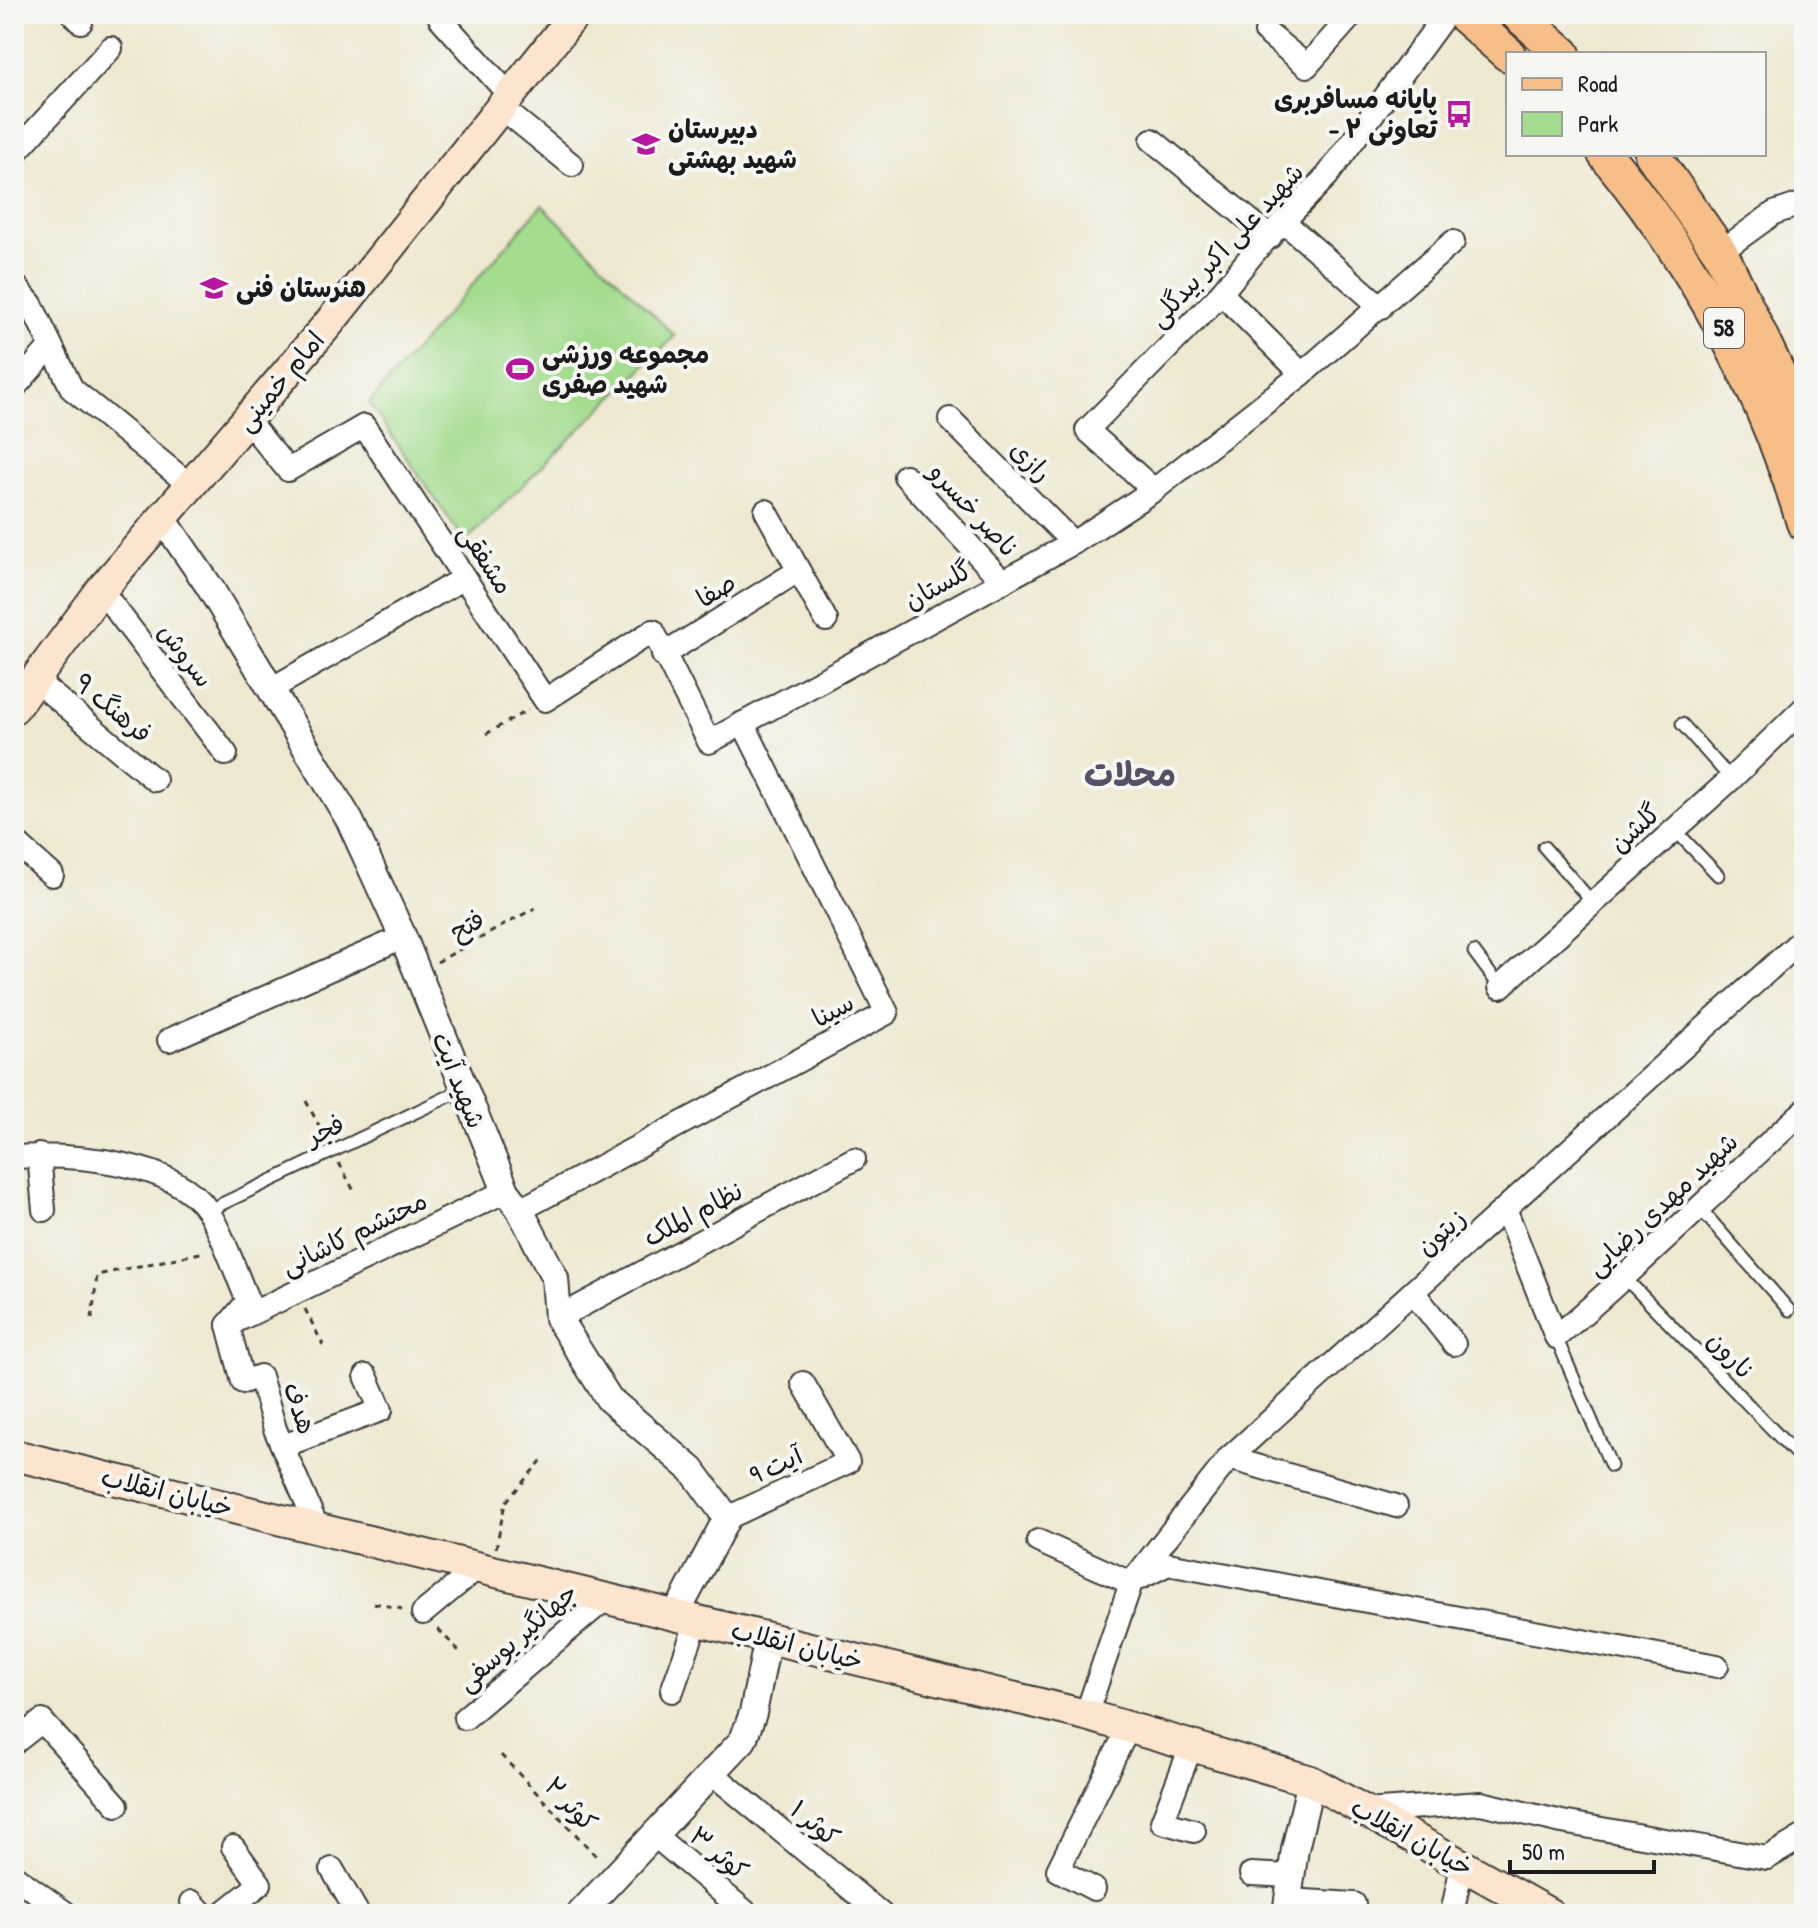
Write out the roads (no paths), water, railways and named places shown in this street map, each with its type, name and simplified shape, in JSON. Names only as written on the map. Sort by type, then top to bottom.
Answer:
[{"type":"main road","name":"امام خمینی","points":[[14,708],[101,590],[247,420],[575,14]]},
{"type":"main road","points":[[1462,14],[1506,52]]},
{"type":"main road","points":[[1518,14],[1561,52]]},
{"type":"main road","name":"58","points":[[1607,156],[1648,206],[1716,312],[1767,421],[1804,523]]},
{"type":"main road","name":"58","points":[[1653,156],[1720,252],[1804,428]]},
{"type":"main road","name":"خیابان انقلاب","points":[[14,1455],[1086,1715],[1311,1781],[1550,1914]]},
{"type":"street","points":[[1266,32],[1307,66],[1353,14]]},
{"type":"street","name":"شهید علی اکبر بیدگلی","points":[[1154,490],[1087,430],[1221,293],[1327,176],[1446,14]]},
{"type":"street","points":[[440,18],[506,103],[572,165]]},
{"type":"street","points":[[14,154],[111,48]]},
{"type":"street","points":[[1152,140],[1381,307]]},
{"type":"street","points":[[1720,252],[1774,213],[1804,203]]},
{"type":"street","name":"گلستان","points":[[545,700],[653,631],[709,742],[1073,543],[1154,490],[1302,374],[1453,242]]},
{"type":"street","points":[[14,284],[31,304],[72,389],[191,486]]},
{"type":"street","points":[[1221,293],[1302,374]]},
{"type":"street","points":[[14,388],[51,346]]},
{"type":"street","name":"رازی","points":[[950,419],[1073,543]]},
{"type":"street","name":"مشفقی","points":[[247,420],[288,470],[364,426],[545,700]]},
{"type":"street","name":"ناصر خسرو","points":[[905,476],[1003,582]]},
{"type":"street","points":[[766,511],[826,620]]},
{"type":"street","name":"شهید آیت","points":[[163,519],[209,586],[350,821],[403,937],[462,1090],[513,1201],[555,1278],[558,1318],[609,1399],[692,1470],[727,1518]]},
{"type":"street","name":"صفا","points":[[663,655],[798,571]]},
{"type":"street","points":[[271,689],[464,578]]},
{"type":"street","name":"سروش","points":[[101,590],[226,754]]},
{"type":"street","name":"فرهنگ ۹","points":[[35,680],[155,780]]},
{"type":"street","name":"گلشن","points":[[1500,987],[1731,779],[1804,708]]},
{"type":"street","name":"سینا","points":[[513,1201],[887,1013],[743,723]]},
{"type":"street","points":[[14,841],[52,875]]},
{"type":"street","points":[[169,1040],[403,937]]},
{"type":"street","name":"زیتون","points":[[1086,1715],[1131,1583],[1229,1458],[1506,1211],[1804,938]]},
{"type":"street","name":"شهید مهدی رضایی","points":[[1556,1337],[1626,1279],[1698,1206],[1804,1111]]},
{"type":"street","points":[[39,1155],[44,1210]]},
{"type":"street","points":[[14,1157],[39,1155],[114,1163],[181,1184],[207,1211],[248,1301],[228,1325]]},
{"type":"street","name":"نظام الملک","points":[[558,1318],[854,1159]]},
{"type":"street","name":"محتشم کاشانی","points":[[228,1325],[295,1292],[513,1201]]},
{"type":"street","points":[[1506,1211],[1556,1337]]},
{"type":"street","points":[[1414,1293],[1454,1344]]},
{"type":"street","name":"هدف","points":[[228,1325],[243,1382],[260,1376],[283,1446],[318,1529]]},
{"type":"street","points":[[283,1446],[381,1410],[366,1376]]},
{"type":"street","name":"آیت 9","points":[[727,1518],[848,1462],[803,1383]]},
{"type":"street","points":[[1229,1458],[1396,1506]]},
{"type":"street","points":[[672,1691],[686,1618],[727,1518]]},
{"type":"street","points":[[1038,1541],[1131,1583],[1168,1564],[1717,1666]]},
{"type":"street","points":[[423,1613],[485,1569]]},
{"type":"street","name":"جهانگیر یوسفی","points":[[465,1718],[605,1599]]},
{"type":"street","points":[[580,1914],[743,1740],[753,1713],[768,1638]]},
{"type":"street","points":[[14,1743],[42,1721],[117,1805]]},
{"type":"street","points":[[1094,1889],[1058,1870],[1128,1729]]},
{"type":"street","points":[[1191,1747],[1162,1822],[1194,1831]]},
{"type":"street","name":"کوثر ۱","points":[[713,1774],[881,1914]]},
{"type":"street","points":[[1289,1897],[1311,1781]]},
{"type":"street","points":[[1365,1811],[1481,1803],[1562,1822],[1767,1858],[1804,1836]]},
{"type":"street","name":"کوثر ۳","points":[[654,1835],[748,1914]]},
{"type":"street","points":[[222,1914],[260,1884],[233,1847]]},
{"type":"street","points":[[1452,1914],[1462,1865]]},
{"type":"street","points":[[332,1869],[358,1914]]},
{"type":"street","points":[[1251,1874],[1289,1897],[1354,1904]]},
{"type":"street","points":[[17,1882],[67,1914]]},
{"type":"lane","points":[[1682,724],[1731,779]]},
{"type":"lane","points":[[1675,830],[1718,875]]},
{"type":"lane","points":[[1544,847],[1593,903]]},
{"type":"lane","points":[[1474,952],[1500,987]]},
{"type":"lane","name":"فجر","points":[[207,1211],[462,1090]]},
{"type":"lane","points":[[1698,1206],[1789,1310]]},
{"type":"lane","name":"نارون","points":[[1626,1279],[1804,1462]]},
{"type":"lane","points":[[1556,1337],[1611,1466]]},
{"type":"place","name":"پایانه مسافربری - تعاونی ۲","points":[[1459,114]]},
{"type":"place","name":"دبیرستان شهید بهشتی","points":[[646,144]]},
{"type":"place","name":"هنرستان فنی","points":[[214,288]]},
{"type":"place","name":"مجموعه ورزشی شهید صفری","points":[[520,369]]},
{"type":"district","name":"محلات","points":[[1130,774]]}]
